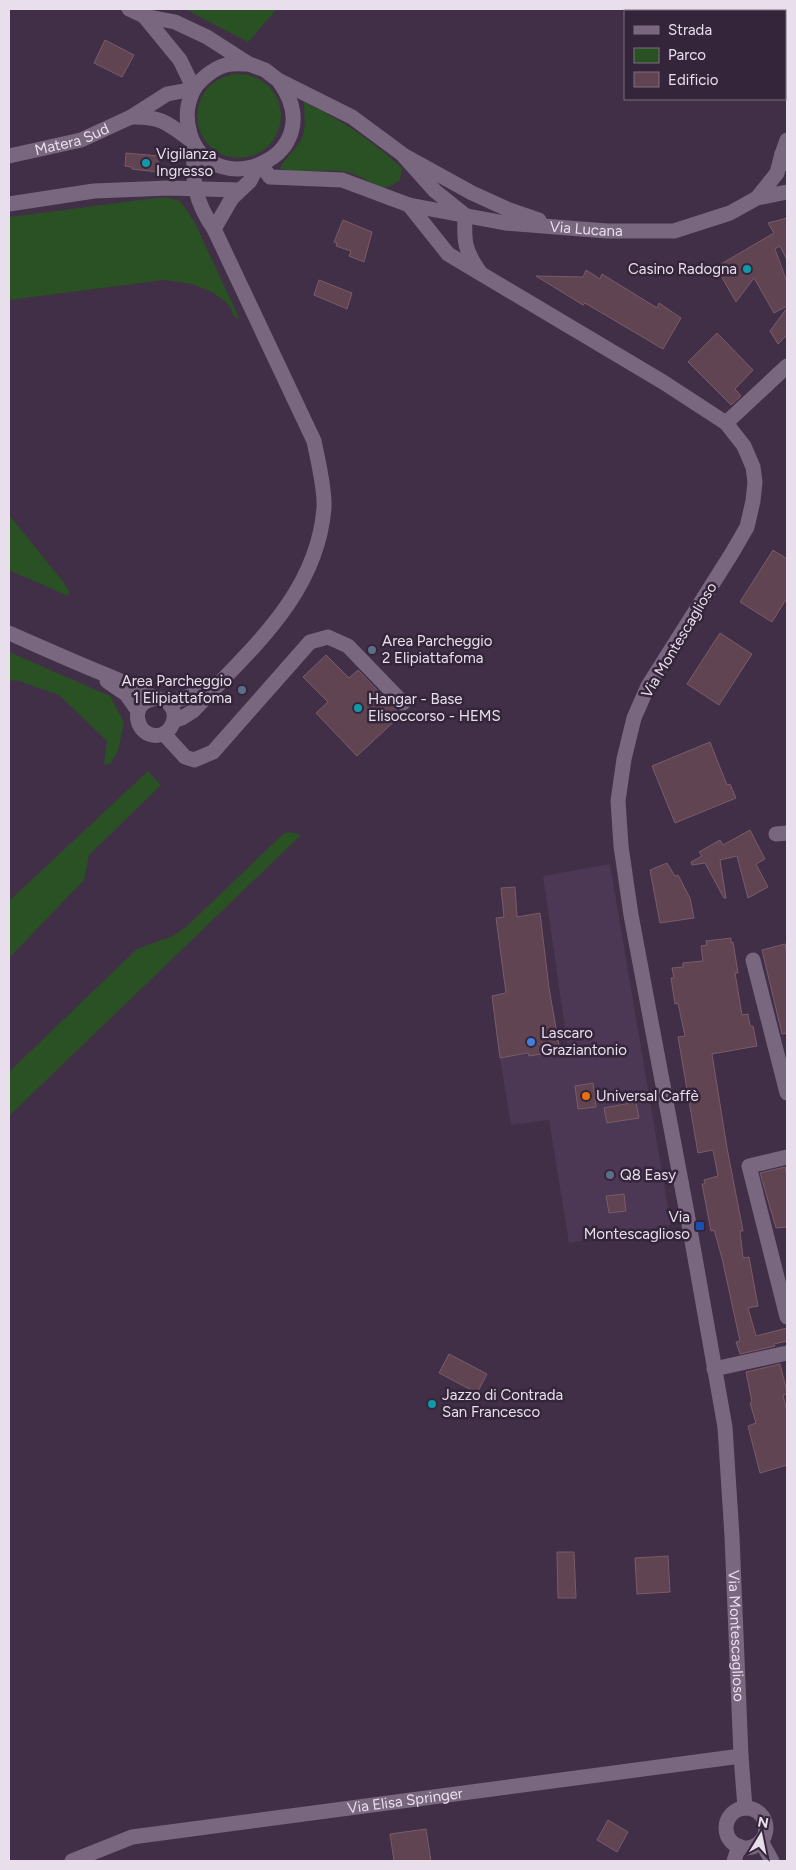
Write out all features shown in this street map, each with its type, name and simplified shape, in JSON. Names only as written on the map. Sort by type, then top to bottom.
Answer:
[{"type":"street","points":[[129,9],[144,16],[175,22],[207,37],[250,64],[265,70],[278,80],[352,117],[402,154],[472,193],[507,210],[565,228]]},
{"type":"street","points":[[144,16],[180,60],[194,89]]},
{"type":"street","points":[[85,666],[126,694],[138,711],[139,725],[144,731],[153,735],[170,727],[193,711],[289,606],[306,575],[317,547],[324,507],[314,441],[214,229],[204,214],[194,189],[192,167],[194,144],[187,122],[188,105],[194,89],[203,78],[226,65],[250,64]]},
{"type":"street","points":[[214,229],[232,198],[250,181],[259,166],[280,151],[291,132],[293,119],[292,105],[287,93],[278,80]]},
{"type":"street","name":"Matera Sud","points":[[9,156],[82,140],[131,117],[168,94],[194,89]]},
{"type":"street","points":[[131,117],[147,116],[165,121],[215,164],[236,169],[259,166]]},
{"type":"street","points":[[786,142],[783,162],[787,172]]},
{"type":"street","name":"Via Lucana","points":[[757,198],[777,173],[786,142]]},
{"type":"street","points":[[402,154],[435,191],[465,215]]},
{"type":"street","name":"Via Lucana","points":[[259,166],[270,177],[342,180],[409,205],[506,223],[608,231],[674,231],[730,213],[757,198],[787,192]]},
{"type":"street","points":[[9,204],[94,191],[239,190]]},
{"type":"street","name":"Via Montescaglioso","points":[[409,205],[448,254],[663,382],[726,423],[744,446],[753,468],[755,482],[754,501],[747,527],[648,686],[634,718],[624,759],[618,801],[621,846],[631,915],[689,1224],[724,1427],[732,1536],[741,1756],[745,1808]]},
{"type":"street","name":"Via Montescaglioso","points":[[465,215],[464,240],[468,255],[481,275]]},
{"type":"street","points":[[726,423],[787,366]]},
{"type":"street","points":[[9,633],[134,686],[162,701],[174,713],[170,727],[185,757],[194,760],[213,752],[310,642],[328,637],[348,646],[403,703]]},
{"type":"street","points":[[138,711],[146,701],[162,701],[187,697],[222,680]]},
{"type":"street","points":[[752,960],[787,1093]]},
{"type":"street","points":[[787,1157],[749,1166],[787,1317]]},
{"type":"street","points":[[714,1369],[787,1353]]},
{"type":"street","name":"Via Elisa Springer","points":[[72,1861],[132,1837],[741,1756]]},
{"type":"street","points":[[745,1808],[752,1808],[763,1816],[766,1829],[761,1841],[749,1848],[739,1846],[728,1836],[727,1824],[733,1813],[745,1808]]},
{"type":"street","points":[[761,1841],[772,1861]]},
{"type":"street","points":[[734,1861],[739,1846]]},
{"type":"shaded area","name":"Q8 Easy","points":[[610,864],[671,1225],[569,1243],[549,1120],[511,1125],[500,1058],[568,1049],[543,876]]},
{"type":"green space","points":[[185,9],[277,9],[248,42]]},
{"type":"green space","points":[[239,74],[255,77],[269,86],[278,100],[281,116],[278,132],[269,146],[255,155],[239,158],[223,155],[209,146],[200,132],[197,116],[200,100],[209,86],[223,77]]},
{"type":"green space","points":[[304,102],[343,123],[380,149],[402,168],[400,180],[386,187],[373,184],[355,174],[347,172],[280,169],[303,135],[305,123]]},
{"type":"green space","points":[[164,197],[180,201],[194,221],[240,320],[233,315],[231,308],[226,302],[212,292],[192,284],[164,280],[9,300],[9,217]]},
{"type":"green space","points":[[9,515],[70,593],[66,595],[9,570]]},
{"type":"green space","points":[[9,652],[110,696],[124,722],[118,751],[110,764],[104,765],[107,741],[59,695],[16,680],[9,681]]},
{"type":"green space","points":[[148,771],[161,785],[89,855],[84,880],[9,958],[9,901]]},
{"type":"green space","points":[[290,832],[301,835],[9,1116],[9,1072],[137,949],[173,936],[186,927],[283,834]]},
{"type":"building","points":[[105,40],[134,55],[122,77],[94,63]]},
{"type":"building","name":"Vigilanza Ingresso","points":[[126,153],[159,156],[158,172],[132,169],[132,167],[125,166]]},
{"type":"building","points":[[787,218],[787,260],[780,246],[775,249],[787,282],[787,306],[774,313],[754,278],[736,302],[716,267],[774,233],[768,223]]},
{"type":"building","points":[[343,220],[372,232],[364,262],[349,256],[351,251],[336,246],[337,243],[334,242]]},
{"type":"building","points":[[586,270],[600,279],[602,274],[657,308],[659,303],[681,318],[663,349],[585,303],[583,305],[536,276],[583,277]]},
{"type":"building","points":[[319,280],[352,293],[347,309],[314,295]]},
{"type":"building","points":[[787,308],[787,335],[778,344],[770,331]]},
{"type":"building","points":[[717,333],[753,370],[735,389],[741,396],[731,405],[688,362]]},
{"type":"building","points":[[773,550],[787,559],[787,598],[772,622],[740,602]]},
{"type":"building","points":[[720,633],[752,654],[719,705],[687,684]]},
{"type":"building","name":"Hangar - Base Elisoccorso - HEMS","points":[[326,655],[349,678],[358,670],[401,715],[357,756],[316,713],[328,702],[303,677]]},
{"type":"building","points":[[710,742],[727,785],[730,784],[736,798],[675,823],[652,766]]},
{"type":"building","points":[[750,830],[765,859],[756,864],[768,887],[748,898],[737,856],[720,860],[726,898],[724,898],[705,863],[692,865],[691,862],[702,856],[699,852],[720,840],[723,845]]},
{"type":"building","points":[[667,863],[675,876],[678,875],[690,898],[694,918],[660,923],[650,870]]},
{"type":"building","points":[[515,887],[517,917],[540,913],[549,988],[560,1051],[529,1056],[528,1053],[500,1058],[492,996],[506,993],[496,918],[504,917],[501,888]]},
{"type":"building","points":[[731,938],[738,973],[735,973],[742,1015],[748,1014],[750,1026],[753,1026],[757,1046],[712,1054],[743,1231],[740,1231],[743,1258],[749,1257],[758,1306],[748,1308],[756,1336],[787,1328],[787,1341],[774,1344],[775,1346],[740,1354],[736,1342],[740,1341],[722,1258],[714,1230],[711,1231],[702,1184],[705,1184],[704,1180],[718,1176],[713,1150],[698,1153],[678,1037],[685,1036],[678,1003],[675,1004],[671,978],[674,978],[672,968],[683,967],[683,963],[703,961],[701,946],[707,945],[706,941]]},
{"type":"building","points":[[785,944],[787,954],[787,1033],[782,1034],[762,950]]},
{"type":"building","name":"Universal Caffè","points":[[593,1083],[596,1107],[578,1109],[575,1086]]},
{"type":"building","points":[[636,1102],[639,1118],[607,1123],[604,1108]]},
{"type":"building","points":[[785,1167],[787,1175],[787,1227],[776,1228],[760,1173]]},
{"type":"building","points":[[624,1194],[626,1211],[609,1213],[606,1196]]},
{"type":"building","points":[[449,1354],[487,1374],[477,1393],[439,1373]]},
{"type":"building","points":[[780,1364],[787,1392],[787,1394],[783,1395],[787,1411],[787,1465],[760,1473],[748,1426],[756,1423],[750,1403],[752,1402],[746,1372]]},
{"type":"building","points":[[557,1552],[574,1552],[576,1598],[558,1598]]},
{"type":"building","points":[[668,1556],[670,1592],[637,1594],[635,1558]]},
{"type":"building","points":[[608,1820],[628,1832],[617,1852],[597,1840]]},
{"type":"building","points":[[426,1829],[431,1861],[394,1861],[390,1834]]},
{"type":"place","name":"Vigilanza Ingresso","points":[[146,163]]},
{"type":"place","name":"Casino Radogna","points":[[747,269]]},
{"type":"place","name":"Area Parcheggio 2 Elipiattafoma","points":[[372,650]]},
{"type":"place","name":"Area Parcheggio 1 Elipiattafoma","points":[[242,690]]},
{"type":"place","name":"Hangar - Base Elisoccorso - HEMS","points":[[358,708]]},
{"type":"place","name":"Lascaro Graziantonio","points":[[531,1042]]},
{"type":"place","name":"Universal Caffè","points":[[586,1096]]},
{"type":"place","name":"Q8 Easy","points":[[610,1175]]},
{"type":"place","name":"Via Montescaglioso","points":[[700,1226]]},
{"type":"place","name":"Jazzo di Contrada San Francesco","points":[[432,1404]]}]
